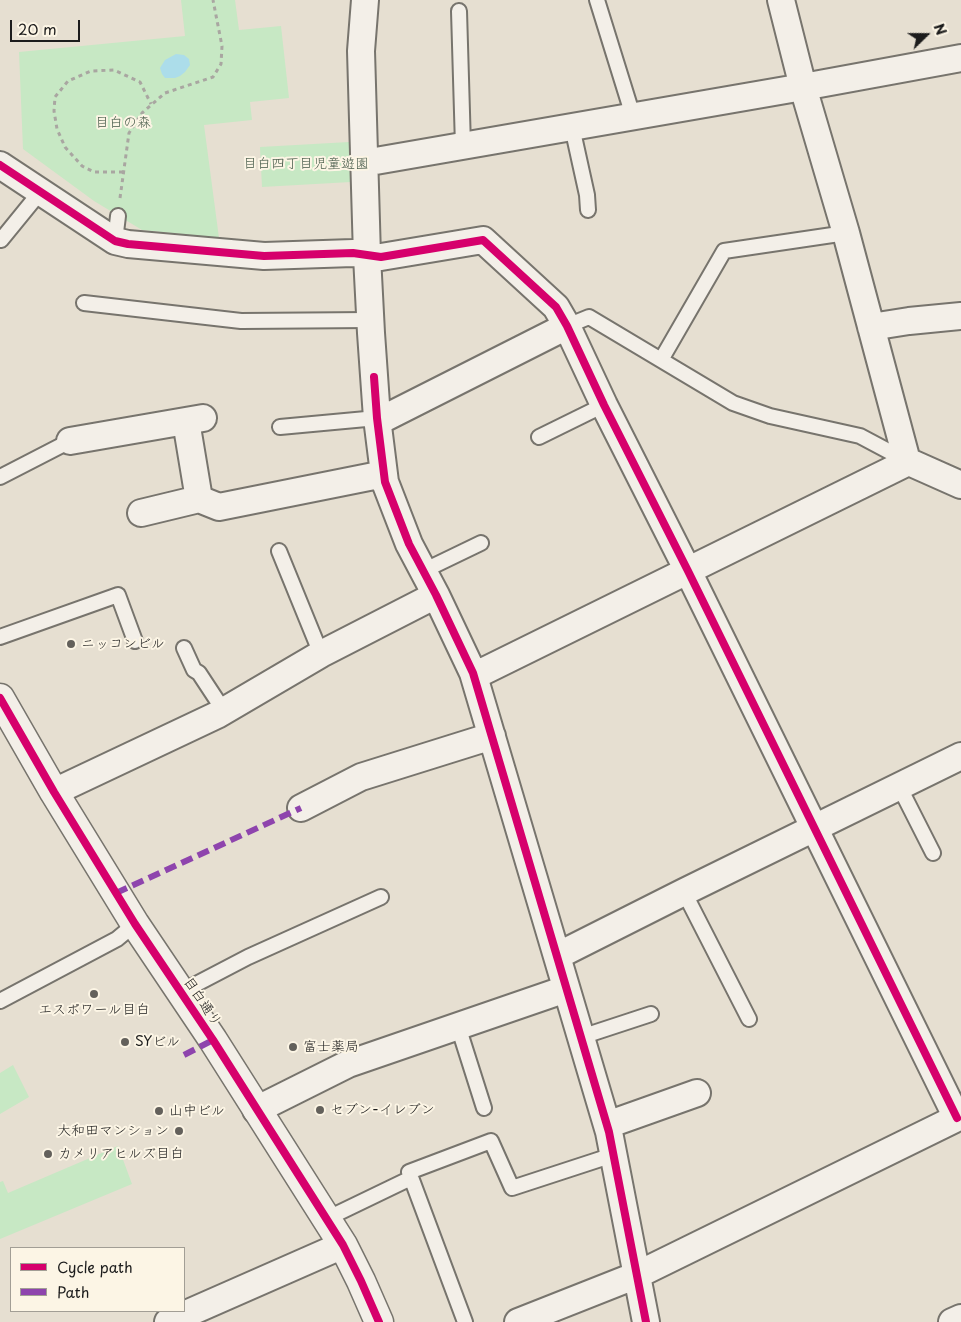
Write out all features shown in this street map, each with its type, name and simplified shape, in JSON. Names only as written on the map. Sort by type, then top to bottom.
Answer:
[{"type":"main road","name":"目白通り","points":[[0,698],[54,792],[135,924],[181,992],[342,1245],[379,1322]]},
{"type":"street","points":[[365,0],[360,51],[367,256],[377,420],[385,482],[409,544],[436,595],[474,676],[607,1125],[646,1322]]},
{"type":"street","points":[[781,0],[803,87],[846,233],[908,461]]},
{"type":"street","points":[[364,163],[961,58]]},
{"type":"street","points":[[0,165],[116,241],[128,244],[264,256],[353,253],[381,257],[482,240],[556,307],[688,571],[813,828],[959,1117],[637,1275],[518,1322]]},
{"type":"street","points":[[871,327],[961,316]]},
{"type":"street","points":[[377,420],[567,326]]},
{"type":"street","points":[[70,441],[195,419],[199,499]]},
{"type":"street","points":[[908,461],[961,485]]},
{"type":"street","points":[[474,676],[908,461]]},
{"type":"street","points":[[141,513],[199,499],[219,507],[384,474]]},
{"type":"street","points":[[54,792],[224,711],[321,654],[436,595]]},
{"type":"street","points":[[301,808],[361,777],[492,736]]},
{"type":"street","points":[[557,956],[961,756]]},
{"type":"street","points":[[256,1110],[348,1064],[566,989]]},
{"type":"street","points":[[607,1125],[697,1093]]},
{"type":"street","points":[[168,1322],[342,1245]]},
{"type":"street","points":[[952,1322],[961,1318]]},
{"type":"lane","points":[[596,0],[633,116]]},
{"type":"lane","points":[[460,11],[463,146]]},
{"type":"lane","points":[[572,127],[587,195],[588,210]]},
{"type":"lane","points":[[1,240],[42,191]]},
{"type":"lane","points":[[116,241],[118,216]]},
{"type":"lane","points":[[661,360],[724,251],[846,233]]},
{"type":"lane","points":[[84,303],[241,321],[370,320]]},
{"type":"lane","points":[[567,326],[589,316],[733,403],[770,416],[860,436],[908,461]]},
{"type":"lane","points":[[539,437],[604,405]]},
{"type":"lane","points":[[280,427],[377,420]]},
{"type":"lane","points":[[0,477],[70,441]]},
{"type":"lane","points":[[423,571],[481,543]]},
{"type":"lane","points":[[279,551],[321,654]]},
{"type":"lane","points":[[0,637],[118,594],[135,641]]},
{"type":"lane","points":[[184,648],[194,670],[200,673],[224,711]]},
{"type":"lane","points":[[899,786],[933,853]]},
{"type":"lane","points":[[684,892],[749,1019]]},
{"type":"lane","points":[[181,992],[248,956],[381,897]]},
{"type":"lane","points":[[0,1001],[116,939],[135,924]]},
{"type":"lane","points":[[581,1037],[650,1014]]},
{"type":"lane","points":[[458,1026],[484,1108]]},
{"type":"lane","points":[[466,1322],[409,1172],[491,1141],[512,1188],[613,1155]]},
{"type":"lane","points":[[326,1219],[412,1178]]},
{"type":"path","points":[[118,216],[129,133],[142,113],[165,93],[213,76],[221,64],[222,46],[213,0]]},
{"type":"path","points":[[123,172],[94,172],[82,166],[65,147],[57,128],[54,111],[55,97],[68,81],[91,71],[114,70],[140,82],[152,104]]},
{"type":"green space","name":"目白の森","points":[[181,0],[235,0],[239,30],[281,26],[289,98],[250,102],[252,120],[204,125],[219,238],[142,230],[94,201],[23,149],[19,52],[185,36]]},
{"type":"green space","name":"目白四丁目児童遊園","points":[[349,142],[351,182],[262,187],[260,147]]},
{"type":"green space","points":[[13,1065],[29,1097],[0,1114],[0,1073]]},
{"type":"green space","points":[[118,1146],[132,1184],[0,1239],[0,1182],[3,1181],[8,1193]]},
{"type":"water","points":[[176,54],[184,55],[189,59],[190,65],[180,76],[165,78],[160,68],[165,60]]},
{"type":"marked path","points":[[116,893],[301,808]]},
{"type":"marked path","points":[[184,1055],[213,1040]]},
{"type":"cycle path","points":[[0,165],[115,241],[128,244],[264,256],[353,253],[381,257],[483,240],[556,307],[957,1118]]},
{"type":"cycle path","points":[[374,377],[385,482],[409,544],[436,595],[473,673],[609,1132],[646,1322]]},
{"type":"cycle path","points":[[0,698],[54,792],[135,924],[213,1040],[343,1245],[379,1322]]},
{"type":"place","name":"ニッコンビル","points":[[71,644]]},
{"type":"place","name":"エスポワール目白","points":[[94,994]]},
{"type":"place","name":"SYビル","points":[[125,1042]]},
{"type":"place","name":"富士薬局","points":[[293,1047]]},
{"type":"place","name":"セブン-イレブン","points":[[320,1110]]},
{"type":"place","name":"山中ビル","points":[[159,1111]]},
{"type":"place","name":"大和田マンション","points":[[179,1131]]},
{"type":"place","name":"カメリアヒルズ目白","points":[[48,1154]]}]
